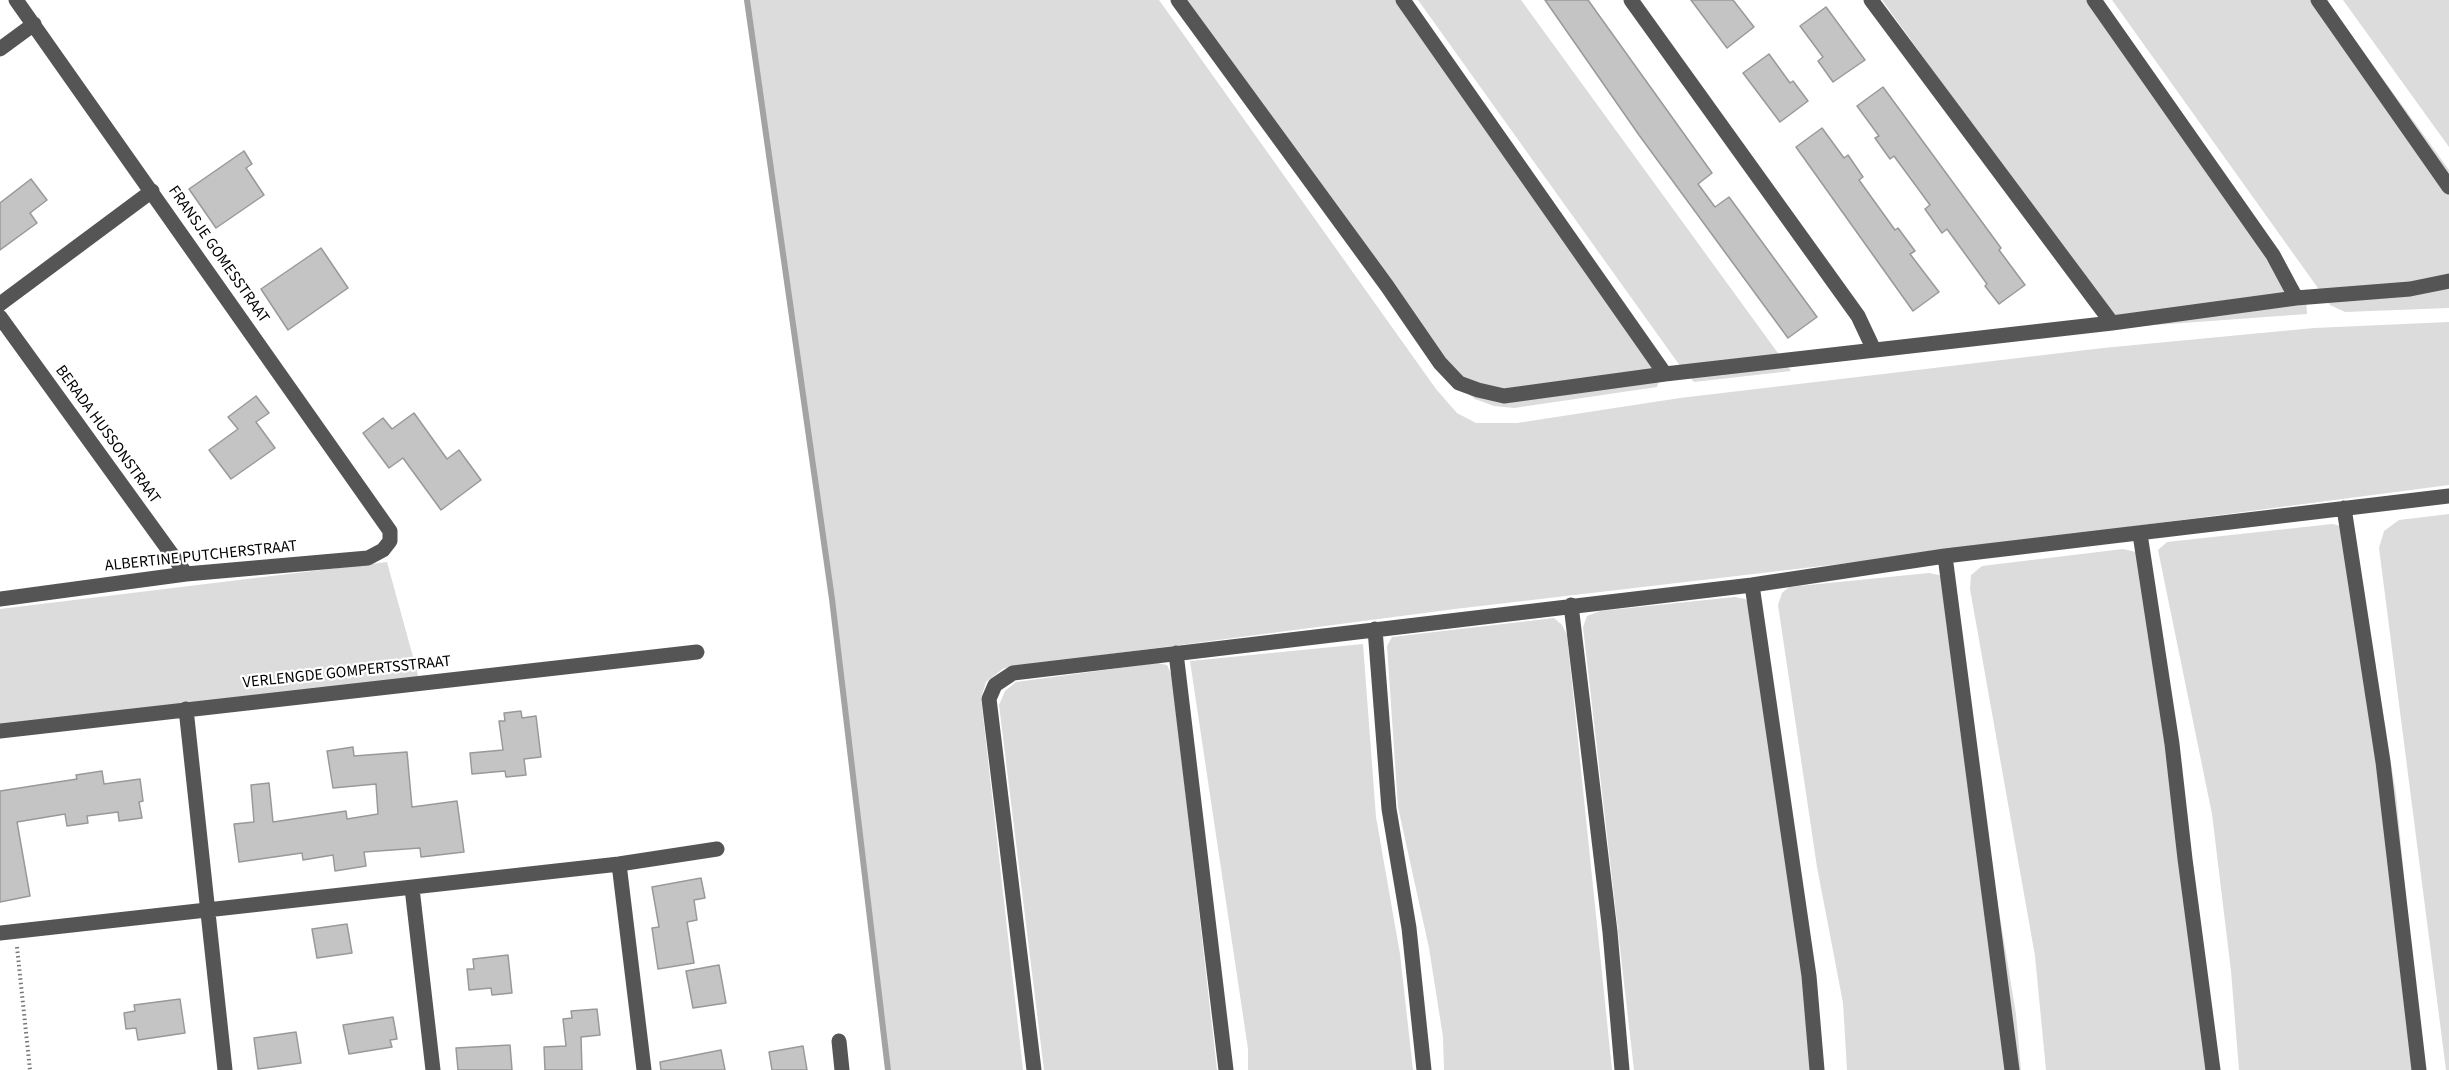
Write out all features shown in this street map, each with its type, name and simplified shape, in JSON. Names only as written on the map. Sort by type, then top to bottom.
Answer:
[{"type":"street","name":"FRANSJE GOMESSTRAAT","points":[[16,0],[390,531]]},
{"type":"street","points":[[1178,0],[1387,286],[1440,363],[1459,383],[1504,396],[1665,374],[2112,323],[2296,298],[2410,289],[2449,281]]},
{"type":"street","points":[[1403,0],[1665,374]]},
{"type":"street","points":[[1631,0],[1858,316],[1874,350]]},
{"type":"street","points":[[1871,0],[2112,323]]},
{"type":"street","points":[[2094,0],[2273,255],[2296,298]]},
{"type":"street","points":[[2318,0],[2449,187]]},
{"type":"street","points":[[0,49],[34,24]]},
{"type":"street","points":[[0,304],[152,191]]},
{"type":"street","name":"BERADA HUSSONSTRAAT","points":[[0,317],[186,574]]},
{"type":"street","points":[[1034,1070],[989,699],[995,685],[1013,673],[1752,585],[1945,556],[2449,496]]},
{"type":"street","points":[[2344,508],[2383,762],[2419,1070]]},
{"type":"street","name":"ALBERTINE PUTCHERSTRAAT","points":[[0,599],[186,574],[368,558],[382,550],[390,541],[390,531]]},
{"type":"street","points":[[2140,534],[2172,744],[2213,1070]]},
{"type":"street","points":[[1945,556],[2012,1070]]},
{"type":"street","points":[[1752,585],[1809,976],[1817,1070]]},
{"type":"street","points":[[1571,605],[1610,932],[1622,1070]]},
{"type":"street","points":[[1375,629],[1389,809],[1409,928],[1424,1070]]},
{"type":"street","name":"VERLENGDE GOMPERTSSTRAAT","points":[[0,731],[697,651]]},
{"type":"street","points":[[1176,653],[1226,1070]]},
{"type":"street","points":[[186,709],[225,1070]]},
{"type":"street","points":[[8,932],[618,864],[717,849]]},
{"type":"street","points":[[618,864],[644,1070]]},
{"type":"street","points":[[412,888],[433,1070]]},
{"type":"street","points":[[839,1041],[842,1070]]},
{"type":"path","points":[[8,932],[30,1070]]},
{"type":"shaded area","points":[[747,0],[1159,0],[1436,389],[1457,413],[1476,423],[1517,423],[1680,398],[2103,348],[2314,328],[2449,322],[2449,485],[1907,556],[1455,609],[1004,668],[986,682],[981,698],[1023,1070],[888,1070],[832,599]]},
{"type":"shaded area","points":[[1183,0],[1404,0],[1663,371],[1657,387],[1514,408],[1494,406],[1475,399],[1463,390]]},
{"type":"shaded area","points":[[1418,0],[1521,0],[1791,371],[1694,382],[1683,370]]},
{"type":"shaded area","points":[[1882,0],[2094,0],[2306,297],[2307,314],[2114,328]]},
{"type":"shaded area","points":[[2112,0],[2326,0],[2449,170],[2449,308],[2345,312],[2330,305]]},
{"type":"shaded area","points":[[2343,0],[2449,0],[2449,147]]},
{"type":"shaded area","points":[[2449,514],[2449,1070],[2446,1070],[2379,548],[2384,531],[2399,520]]},
{"type":"shaded area","points":[[2332,524],[2346,527],[2356,543],[2396,794],[2423,1070],[2239,1070],[2231,971],[2212,814],[2158,550],[2167,542]]},
{"type":"shaded area","points":[[2123,549],[2136,552],[2213,1070],[2046,1070],[2035,956],[1970,589],[1971,575],[1982,566]]},
{"type":"shaded area","points":[[387,562],[421,686],[0,733],[0,609]]},
{"type":"shaded area","points":[[1929,573],[1944,576],[2016,1014],[2021,1070],[1847,1070],[1843,1003],[1817,867],[1778,605],[1782,593],[1789,587]]},
{"type":"shaded area","points":[[1735,597],[1745,599],[1755,607],[1820,1070],[1634,1070],[1583,627],[1587,616],[1600,611]]},
{"type":"shaded area","points":[[1554,618],[1562,625],[1567,635],[1612,1070],[1444,1070],[1443,1037],[1429,948],[1398,807],[1387,646],[1392,637]]},
{"type":"shaded area","points":[[1363,644],[1376,817],[1400,954],[1413,1070],[1248,1070],[1248,1049],[1190,661]]},
{"type":"shaded area","points":[[1157,663],[1167,665],[1172,676],[1217,1070],[1044,1070],[999,705],[1005,691],[1016,682]]},
{"type":"building","points":[[1545,0],[1588,0],[1712,173],[1698,184],[1715,207],[1729,197],[1817,317],[1788,338],[1639,135]]},
{"type":"building","points":[[1691,0],[1733,0],[1754,27],[1727,48]]},
{"type":"building","points":[[1826,7],[1865,60],[1833,82],[1818,61],[1823,57],[1800,26]]},
{"type":"building","points":[[1769,54],[1790,83],[1793,81],[1808,101],[1780,122],[1743,73]]},
{"type":"building","points":[[1883,87],[2001,248],[1999,250],[2025,285],[1999,304],[1947,229],[1942,233],[1925,209],[1930,205],[1894,156],[1890,159],[1875,138],[1879,136],[1857,106]]},
{"type":"building","points":[[1822,128],[1844,158],[1848,155],[1863,177],[1859,180],[1895,230],[1898,228],[1915,251],[1910,254],[1939,292],[1913,311],[1796,147]]},
{"type":"building","points":[[244,151],[252,164],[246,168],[264,195],[216,228],[189,189]]},
{"type":"building","points":[[31,179],[47,200],[30,213],[37,223],[0,250],[0,203]]},
{"type":"building","points":[[321,248],[348,288],[288,330],[261,289]]},
{"type":"building","points":[[256,396],[269,413],[256,422],[275,448],[231,479],[209,450],[238,429],[228,417]]},
{"type":"building","points":[[414,413],[447,459],[459,450],[481,480],[441,510],[403,458],[389,468],[363,433],[383,418],[392,429]]},
{"type":"building","points":[[521,711],[522,718],[536,716],[541,757],[524,759],[526,775],[506,777],[505,771],[472,774],[470,753],[503,750],[499,721],[505,721],[504,713]]},
{"type":"building","points":[[353,747],[354,756],[407,752],[412,807],[457,801],[464,852],[421,857],[420,848],[364,852],[366,866],[335,871],[333,855],[303,860],[302,853],[239,862],[234,824],[254,822],[251,785],[269,783],[273,822],[346,811],[347,819],[378,814],[376,784],[333,788],[327,751]]},
{"type":"building","points":[[102,771],[104,784],[140,779],[143,801],[139,802],[142,818],[119,821],[118,812],[87,816],[88,823],[67,826],[65,814],[17,822],[30,896],[0,902],[0,791],[77,779],[76,775]]},
{"type":"building","points":[[701,878],[705,898],[694,900],[697,920],[687,922],[694,963],[658,969],[652,928],[659,927],[652,887]]},
{"type":"building","points":[[347,924],[352,953],[317,958],[312,929]]},
{"type":"building","points":[[508,955],[512,993],[492,995],[491,988],[469,990],[467,969],[474,969],[473,959]]},
{"type":"building","points":[[719,965],[726,1003],[693,1008],[686,971]]},
{"type":"building","points":[[180,999],[185,1033],[138,1040],[136,1028],[126,1029],[124,1013],[135,1011],[134,1005]]},
{"type":"building","points":[[597,1009],[600,1035],[581,1037],[582,1070],[545,1070],[544,1047],[566,1046],[563,1019],[572,1018],[571,1011]]},
{"type":"building","points":[[393,1017],[397,1039],[390,1040],[392,1047],[349,1054],[343,1025]]},
{"type":"building","points":[[296,1032],[301,1063],[258,1069],[254,1038]]},
{"type":"building","points":[[510,1045],[512,1070],[458,1070],[456,1048]]},
{"type":"building","points":[[803,1046],[807,1070],[772,1070],[769,1052]]},
{"type":"building","points":[[721,1050],[725,1070],[661,1070],[660,1062]]},
{"type":"waterway","points":[[747,0],[832,599],[888,1070]]}]
